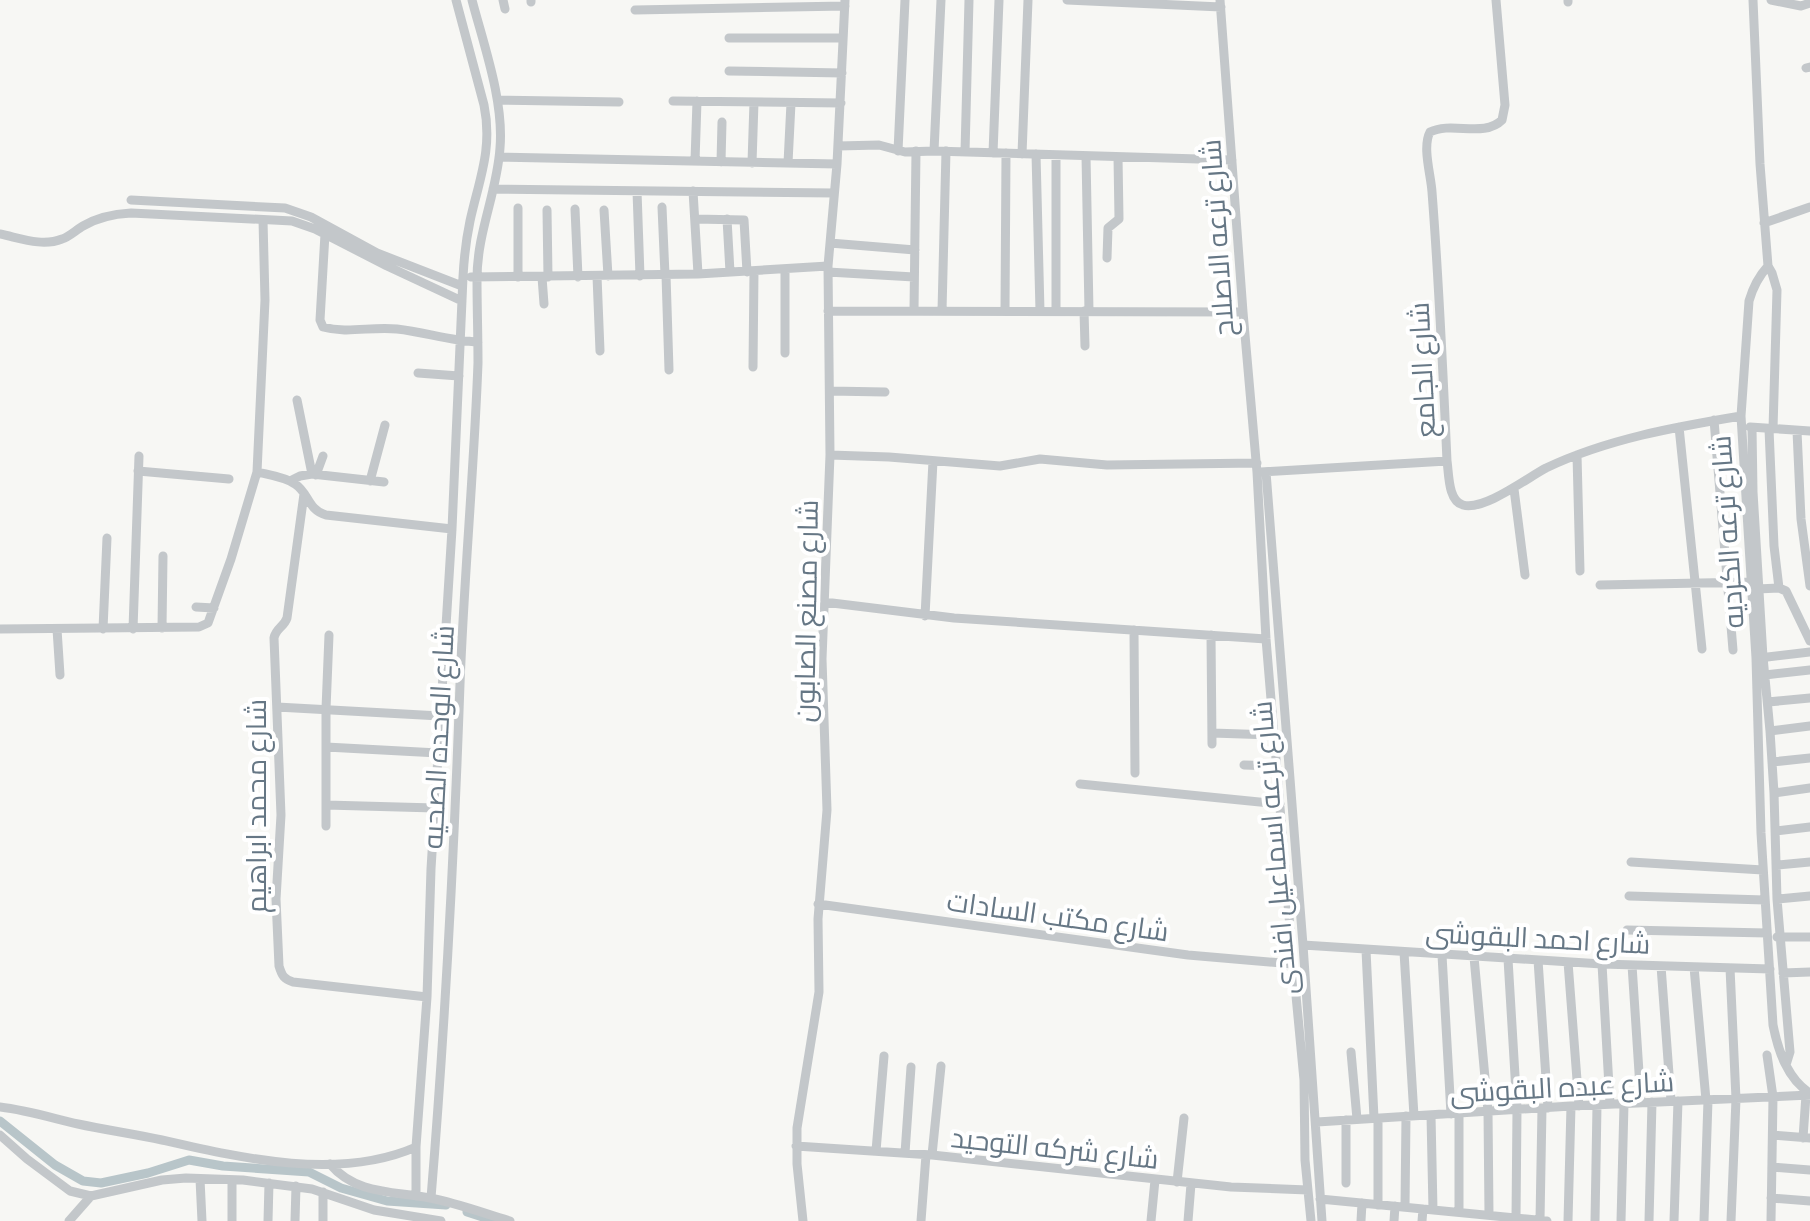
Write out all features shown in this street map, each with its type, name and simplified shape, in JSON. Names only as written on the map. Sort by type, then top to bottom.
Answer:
[{"type":"street","name":"شارع الوحده الصحيه","points":[[416,1196],[416,1147],[427,997],[431,869],[452,529],[463,281],[467,239],[486,161],[488,133],[484,105],[456,0]]},
{"type":"street","name":"شارع الوحده الصحيه","points":[[431,1198],[442,1072],[453,870],[478,342],[479,242],[500,157],[498,100],[472,0]]},
{"type":"street","points":[[898,151],[905,0]]},
{"type":"street","points":[[934,151],[941,0]]},
{"type":"street","points":[[965,152],[969,0]]},
{"type":"street","points":[[993,153],[999,0]]},
{"type":"street","points":[[1022,154],[1028,0]]},
{"type":"street","points":[[1067,0],[1220,3]]},
{"type":"street","name":"شارع الجامع","points":[[1496,0],[1505,105],[1502,120],[1490,128],[1436,129],[1430,132],[1426,145],[1438,260],[1447,461],[1455,499],[1460,504],[1470,505],[1488,500],[1577,455],[1639,436],[1741,416]]},
{"type":"street","points":[[1753,0],[1764,223],[1768,266],[1777,290],[1771,429],[1774,546],[1779,588]]},
{"type":"street","points":[[1771,0],[1801,6],[1810,3]]},
{"type":"street","points":[[635,10],[845,3]]},
{"type":"street","name":"شارع مصنع الصابون","points":[[803,1221],[796,1146],[819,992],[818,904],[827,810],[822,704],[830,455],[828,269],[845,3]]},
{"type":"street","name":"شارع ترعه الاصلاح","points":[[1220,3],[1243,312],[1260,469]]},
{"type":"street","points":[[729,38],[843,38]]},
{"type":"street","points":[[729,71],[842,73]]},
{"type":"street","points":[[498,100],[619,102]]},
{"type":"street","points":[[673,101],[841,103]]},
{"type":"street","points":[[695,161],[697,101]]},
{"type":"street","points":[[752,163],[754,102]]},
{"type":"street","points":[[788,163],[791,103]]},
{"type":"street","points":[[721,162],[722,122]]},
{"type":"street","points":[[838,146],[879,145],[898,151],[1232,160]]},
{"type":"street","points":[[914,311],[916,151]]},
{"type":"street","points":[[942,311],[946,151]]},
{"type":"street","points":[[1005,311],[1006,153]]},
{"type":"street","points":[[1036,154],[1040,311]]},
{"type":"street","points":[[1056,155],[1056,311]]},
{"type":"street","points":[[1085,346],[1086,156]]},
{"type":"street","points":[[500,157],[837,164]]},
{"type":"street","points":[[1107,258],[1108,228],[1119,219],[1113,205],[1118,157]]},
{"type":"street","points":[[493,189],[834,193]]},
{"type":"street","points":[[637,191],[640,276]]},
{"type":"street","points":[[693,191],[698,274]]},
{"type":"street","points":[[131,200],[285,208],[311,217],[377,253],[463,281],[477,277],[640,276],[785,269],[828,269],[914,277]]},
{"type":"street","points":[[243,219],[244,206]]},
{"type":"street","points":[[662,207],[669,370]]},
{"type":"street","points":[[1764,223],[1810,207]]},
{"type":"street","points":[[518,208],[518,277]]},
{"type":"street","points":[[575,209],[578,277]]},
{"type":"street","points":[[544,304],[547,210]]},
{"type":"street","points":[[600,351],[604,210]]},
{"type":"street","points":[[0,234],[51,242],[93,221],[116,214],[292,221],[462,301]]},
{"type":"street","points":[[695,219],[744,220],[750,271],[753,367]]},
{"type":"street","points":[[727,219],[730,272]]},
{"type":"street","points":[[0,629],[133,629],[204,626],[208,623],[257,472],[265,300],[263,220]]},
{"type":"street","points":[[325,234],[320,320],[323,327],[352,331],[396,328],[461,342],[478,342]]},
{"type":"street","points":[[830,243],[915,250]]},
{"type":"street","name":"شارع ترعه الكرديه","points":[[1768,266],[1759,276],[1749,301],[1741,416],[1747,427],[1753,492],[1754,587],[1760,658],[1763,870],[1773,1025],[1786,1065],[1809,1094]]},
{"type":"street","points":[[785,269],[785,353]]},
{"type":"street","points":[[828,311],[1243,312]]},
{"type":"street","points":[[418,373],[459,376]]},
{"type":"street","points":[[830,391],[885,392]]},
{"type":"street","points":[[297,400],[314,474]]},
{"type":"street","points":[[1714,420],[1733,650]]},
{"type":"street","points":[[370,481],[385,425]]},
{"type":"street","points":[[1679,427],[1702,649]]},
{"type":"street","points":[[1747,427],[1810,431]]},
{"type":"street","points":[[1797,431],[1801,519],[1810,586]]},
{"type":"street","points":[[830,455],[1000,466],[1040,459],[1107,465],[1260,469],[1447,461]]},
{"type":"street","points":[[1577,455],[1580,571]]},
{"type":"street","points":[[133,629],[139,456]]},
{"type":"street","points":[[314,474],[323,456]]},
{"type":"street","points":[[925,616],[933,461]]},
{"type":"street","name":"شارع ترعه اسماعيل افندى","points":[[1260,469],[1266,639],[1276,766],[1303,945],[1322,1221]]},
{"type":"street","name":"شارع ترعه اسماعيل افندى","points":[[1260,469],[1294,899],[1293,964],[1304,1080],[1305,1160],[1311,1221]]},
{"type":"street","points":[[138,471],[229,479]]},
{"type":"street","points":[[257,472],[290,481],[300,488],[313,508],[326,515],[452,529]]},
{"type":"street","points":[[290,481],[314,474],[384,482]]},
{"type":"street","points":[[1514,489],[1525,575]]},
{"type":"street","name":"شارع محمد ابراهيم","points":[[304,494],[287,618],[275,632],[274,638],[281,815],[276,899],[281,975],[293,982],[427,997]]},
{"type":"street","points":[[103,629],[107,538]]},
{"type":"street","points":[[162,628],[163,556]]},
{"type":"street","points":[[1600,585],[1727,583],[1779,588],[1790,597],[1810,641]]},
{"type":"street","points":[[824,602],[925,616],[1266,639]]},
{"type":"street","points":[[196,607],[214,608]]},
{"type":"street","points":[[57,629],[60,675]]},
{"type":"street","points":[[1134,630],[1135,773]]},
{"type":"street","points":[[326,826],[329,635]]},
{"type":"street","points":[[1211,635],[1212,738],[1274,735]]},
{"type":"street","points":[[1760,658],[1810,652]]},
{"type":"street","name":"شارع ترعه الكرديه","points":[[1760,658],[1768,702],[1774,793],[1777,899],[1790,1052],[1786,1065]]},
{"type":"street","points":[[1765,675],[1810,670]]},
{"type":"street","points":[[442,681],[460,682]]},
{"type":"street","points":[[1768,702],[1810,698]]},
{"type":"street","points":[[277,707],[440,716]]},
{"type":"street","points":[[1770,731],[1810,726]]},
{"type":"street","points":[[326,747],[438,753]]},
{"type":"street","points":[[1772,762],[1810,758]]},
{"type":"street","points":[[1244,765],[1276,766]]},
{"type":"street","points":[[1080,784],[1280,804]]},
{"type":"street","points":[[1774,793],[1810,788]]},
{"type":"street","points":[[326,805],[435,808]]},
{"type":"street","points":[[1776,831],[1810,827]]},
{"type":"street","points":[[1631,862],[1763,870]]},
{"type":"street","points":[[1777,865],[1810,862]]},
{"type":"street","points":[[431,869],[453,870]]},
{"type":"street","points":[[1629,896],[1765,900]]},
{"type":"street","points":[[1777,899],[1810,896]]},
{"type":"street","name":"شارع مكتب السادات","points":[[818,904],[1188,955],[1293,964]]},
{"type":"street","points":[[1627,930],[1810,937]]},
{"type":"street","name":"شارع احمد البقوشى","points":[[1303,945],[1602,964],[1770,969]]},
{"type":"street","points":[[1366,950],[1378,1205]]},
{"type":"street","points":[[1394,1221],[1400,1207],[1410,1116],[1404,952]]},
{"type":"street","points":[[1442,955],[1455,1113],[1452,1215]]},
{"type":"street","points":[[1474,957],[1488,1111],[1487,1217]]},
{"type":"street","points":[[1508,959],[1517,1109],[1518,1219]]},
{"type":"street","points":[[1538,960],[1545,1108],[1540,1220]]},
{"type":"street","points":[[1568,962],[1575,1106],[1568,1221]]},
{"type":"street","points":[[1602,964],[1610,1104]]},
{"type":"street","points":[[1632,965],[1646,1103],[1649,1221]]},
{"type":"street","points":[[1661,966],[1675,1101],[1674,1221]]},
{"type":"street","points":[[1694,967],[1707,1100],[1704,1221]]},
{"type":"street","points":[[1730,968],[1736,1099],[1731,1221]]},
{"type":"street","points":[[1783,973],[1810,972]]},
{"type":"street","points":[[1346,1183],[1352,1120],[1351,1052]]},
{"type":"street","points":[[1767,1055],[1773,1097],[1771,1221]]},
{"type":"street","points":[[876,1151],[884,1056]]},
{"type":"street","points":[[921,1221],[941,1066]]},
{"type":"street","points":[[905,1153],[911,1067]]},
{"type":"street","points":[[1773,1135],[1807,1138],[1809,1094]]},
{"type":"street","name":"شارع عبده البقوشى","points":[[1317,1122],[1809,1094]]},
{"type":"street","points":[[1621,1221],[1624,1104]]},
{"type":"street","points":[[1595,1221],[1597,1105]]},
{"type":"street","points":[[0,1107],[231,1155],[298,1163],[379,1160],[416,1147]]},
{"type":"street","points":[[1422,1221],[1428,1209],[1431,1115]]},
{"type":"street","points":[[1177,1182],[1184,1118]]},
{"type":"street","points":[[0,1135],[70,1191],[91,1196],[162,1180],[232,1180],[296,1186],[323,1192],[380,1216],[441,1221]]},
{"type":"street","name":"شارع شركه التوحيد","points":[[796,1146],[929,1155],[1191,1184],[1308,1190]]},
{"type":"street","points":[[330,1164],[339,1175],[363,1187],[431,1198],[510,1221]]},
{"type":"street","points":[[1772,1167],[1810,1170]]},
{"type":"street","points":[[200,1179],[202,1221]]},
{"type":"street","points":[[232,1180],[232,1221]]},
{"type":"street","points":[[1151,1221],[1155,1180]]},
{"type":"street","points":[[268,1221],[269,1183]]},
{"type":"street","points":[[1188,1221],[1191,1184]]},
{"type":"street","points":[[295,1221],[296,1186]]},
{"type":"street","points":[[323,1192],[323,1221]]},
{"type":"street","points":[[69,1221],[91,1196]]},
{"type":"street","points":[[1771,1198],[1810,1201]]},
{"type":"street","points":[[1320,1199],[1428,1209],[1452,1215],[1547,1221]]},
{"type":"street","points":[[1361,1221],[1362,1203]]},
{"type":"waterway","points":[[0,1121],[55,1165],[83,1181],[101,1183],[189,1160],[223,1166],[309,1172],[341,1188],[387,1201],[446,1205]]},
{"type":"waterway","points":[[467,1212],[495,1221]]}]
